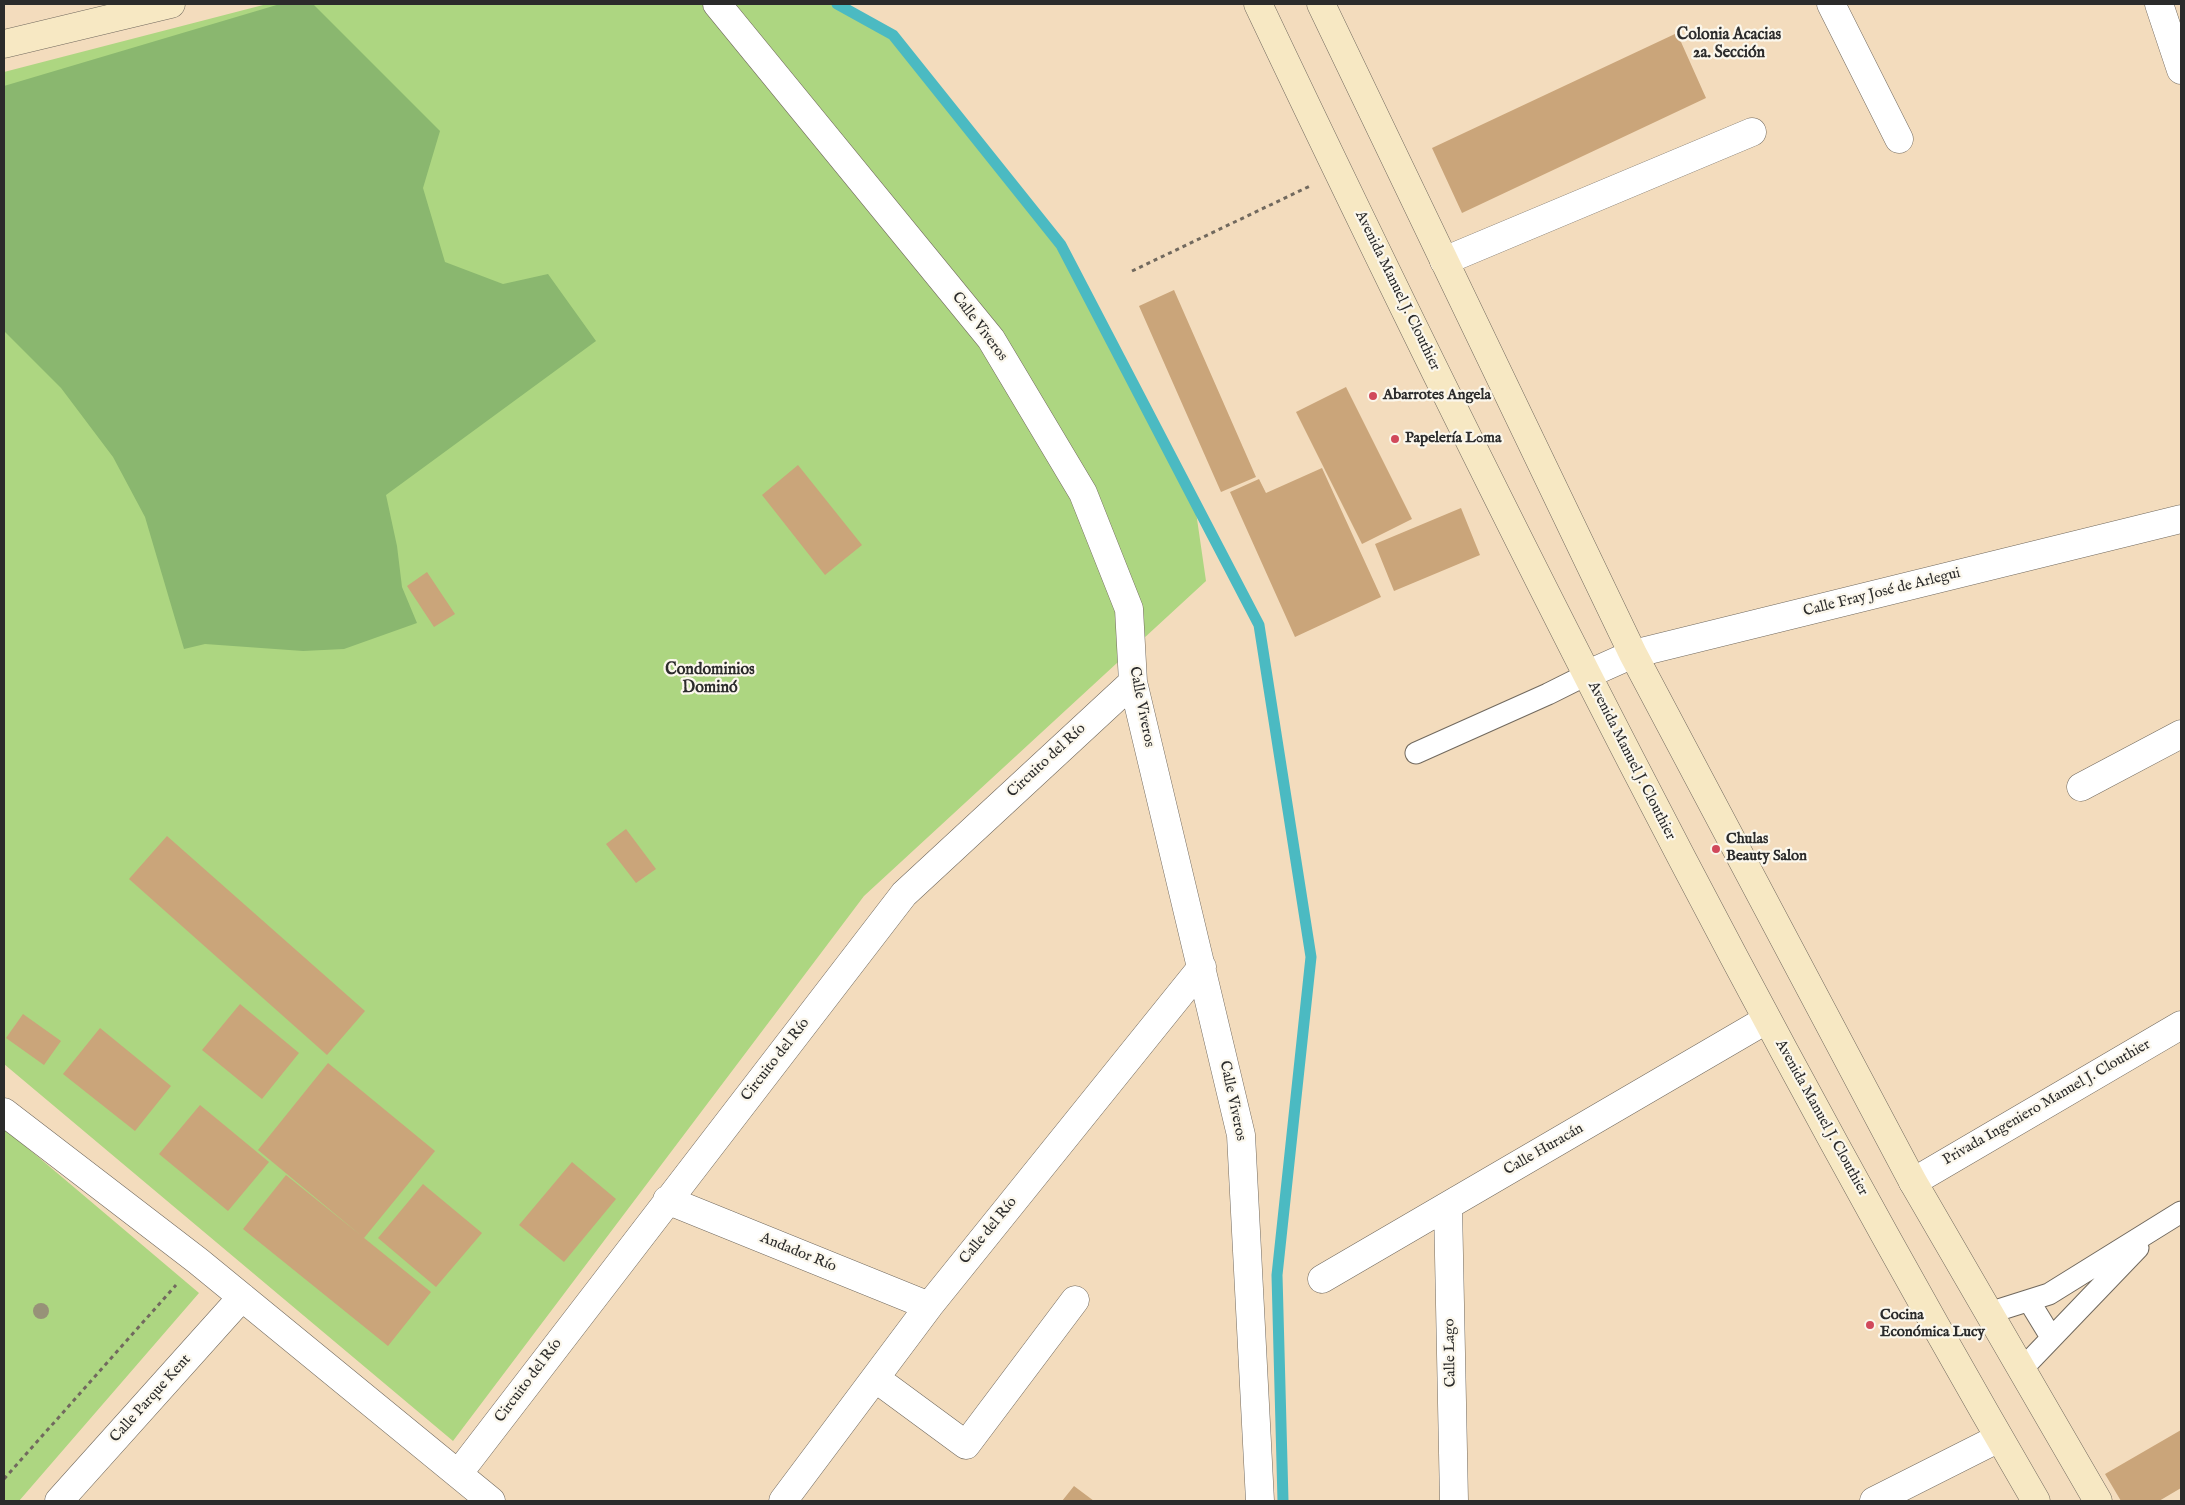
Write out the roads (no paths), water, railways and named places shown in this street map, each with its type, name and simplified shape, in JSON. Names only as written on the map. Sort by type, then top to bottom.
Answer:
[{"type":"main road","points":[[4,44],[171,4]]},
{"type":"main road","name":"Avenida Manuel J. Clouthier","points":[[1258,4],[1338,172],[1586,675],[1766,1020],[2036,1501]]},
{"type":"main road","points":[[1321,4],[1633,654],[1913,1182],[2098,1501]]},
{"type":"street","name":"Calle Viveros","points":[[717,4],[991,339],[1083,493],[1129,608],[1133,682],[1241,1135],[1260,1501]]},
{"type":"street","points":[[1831,4],[1899,139]]},
{"type":"street","points":[[2159,4],[2179,56]]},
{"type":"street","points":[[1444,261],[1752,132]]},
{"type":"street","name":"Calle Fray José de Arlegui","points":[[1586,675],[1633,654],[2181,519]]},
{"type":"street","name":"Circuito del Río","points":[[458,1474],[904,894],[1133,682]]},
{"type":"street","points":[[2081,787],[2181,734]]},
{"type":"street","name":"Calle del Río","points":[[783,1501],[929,1306],[1202,967]]},
{"type":"street","name":"Calle Huracán","points":[[1322,1279],[1766,1020]]},
{"type":"street","name":"Privada Ingeniero Manuel J. Clouthier","points":[[1913,1182],[2181,1025]]},
{"type":"street","points":[[4,1112],[198,1261],[491,1501]]},
{"type":"street","name":"Andador Río","points":[[667,1200],[929,1306]]},
{"type":"street","name":"Calle Lago","points":[[1448,1206],[1454,1501]]},
{"type":"street","name":"Calle Parque Kent","points":[[59,1501],[242,1297]]},
{"type":"street","points":[[875,1378],[966,1446],[1075,1300]]},
{"type":"street","points":[[1874,1501],[2000,1438]]},
{"type":"lane","points":[[1416,753],[1586,675]]},
{"type":"lane","points":[[1989,1314],[2049,1294],[2181,1212]]},
{"type":"lane","points":[[2021,1370],[2162,1223]]},
{"type":"lane","points":[[2029,1301],[2051,1337]]},
{"type":"waterway","points":[[837,4],[893,35],[1061,245],[1259,625],[1311,957],[1277,1275],[1283,1501]]},
{"type":"place","name":"Abarrotes Angela","points":[[1373,396]]},
{"type":"place","name":"Papelería L0ma","points":[[1395,439]]},
{"type":"place","name":"Chulas Beauty Salon","points":[[1716,849]]},
{"type":"place","name":"Cocina Económica Lucy","points":[[1870,1325]]},
{"type":"district","name":"Colonia Acacias 2a. Sección","points":[[1729,45]]},
{"type":"district","name":"Condominios Dominó","points":[[710,680]]}]
